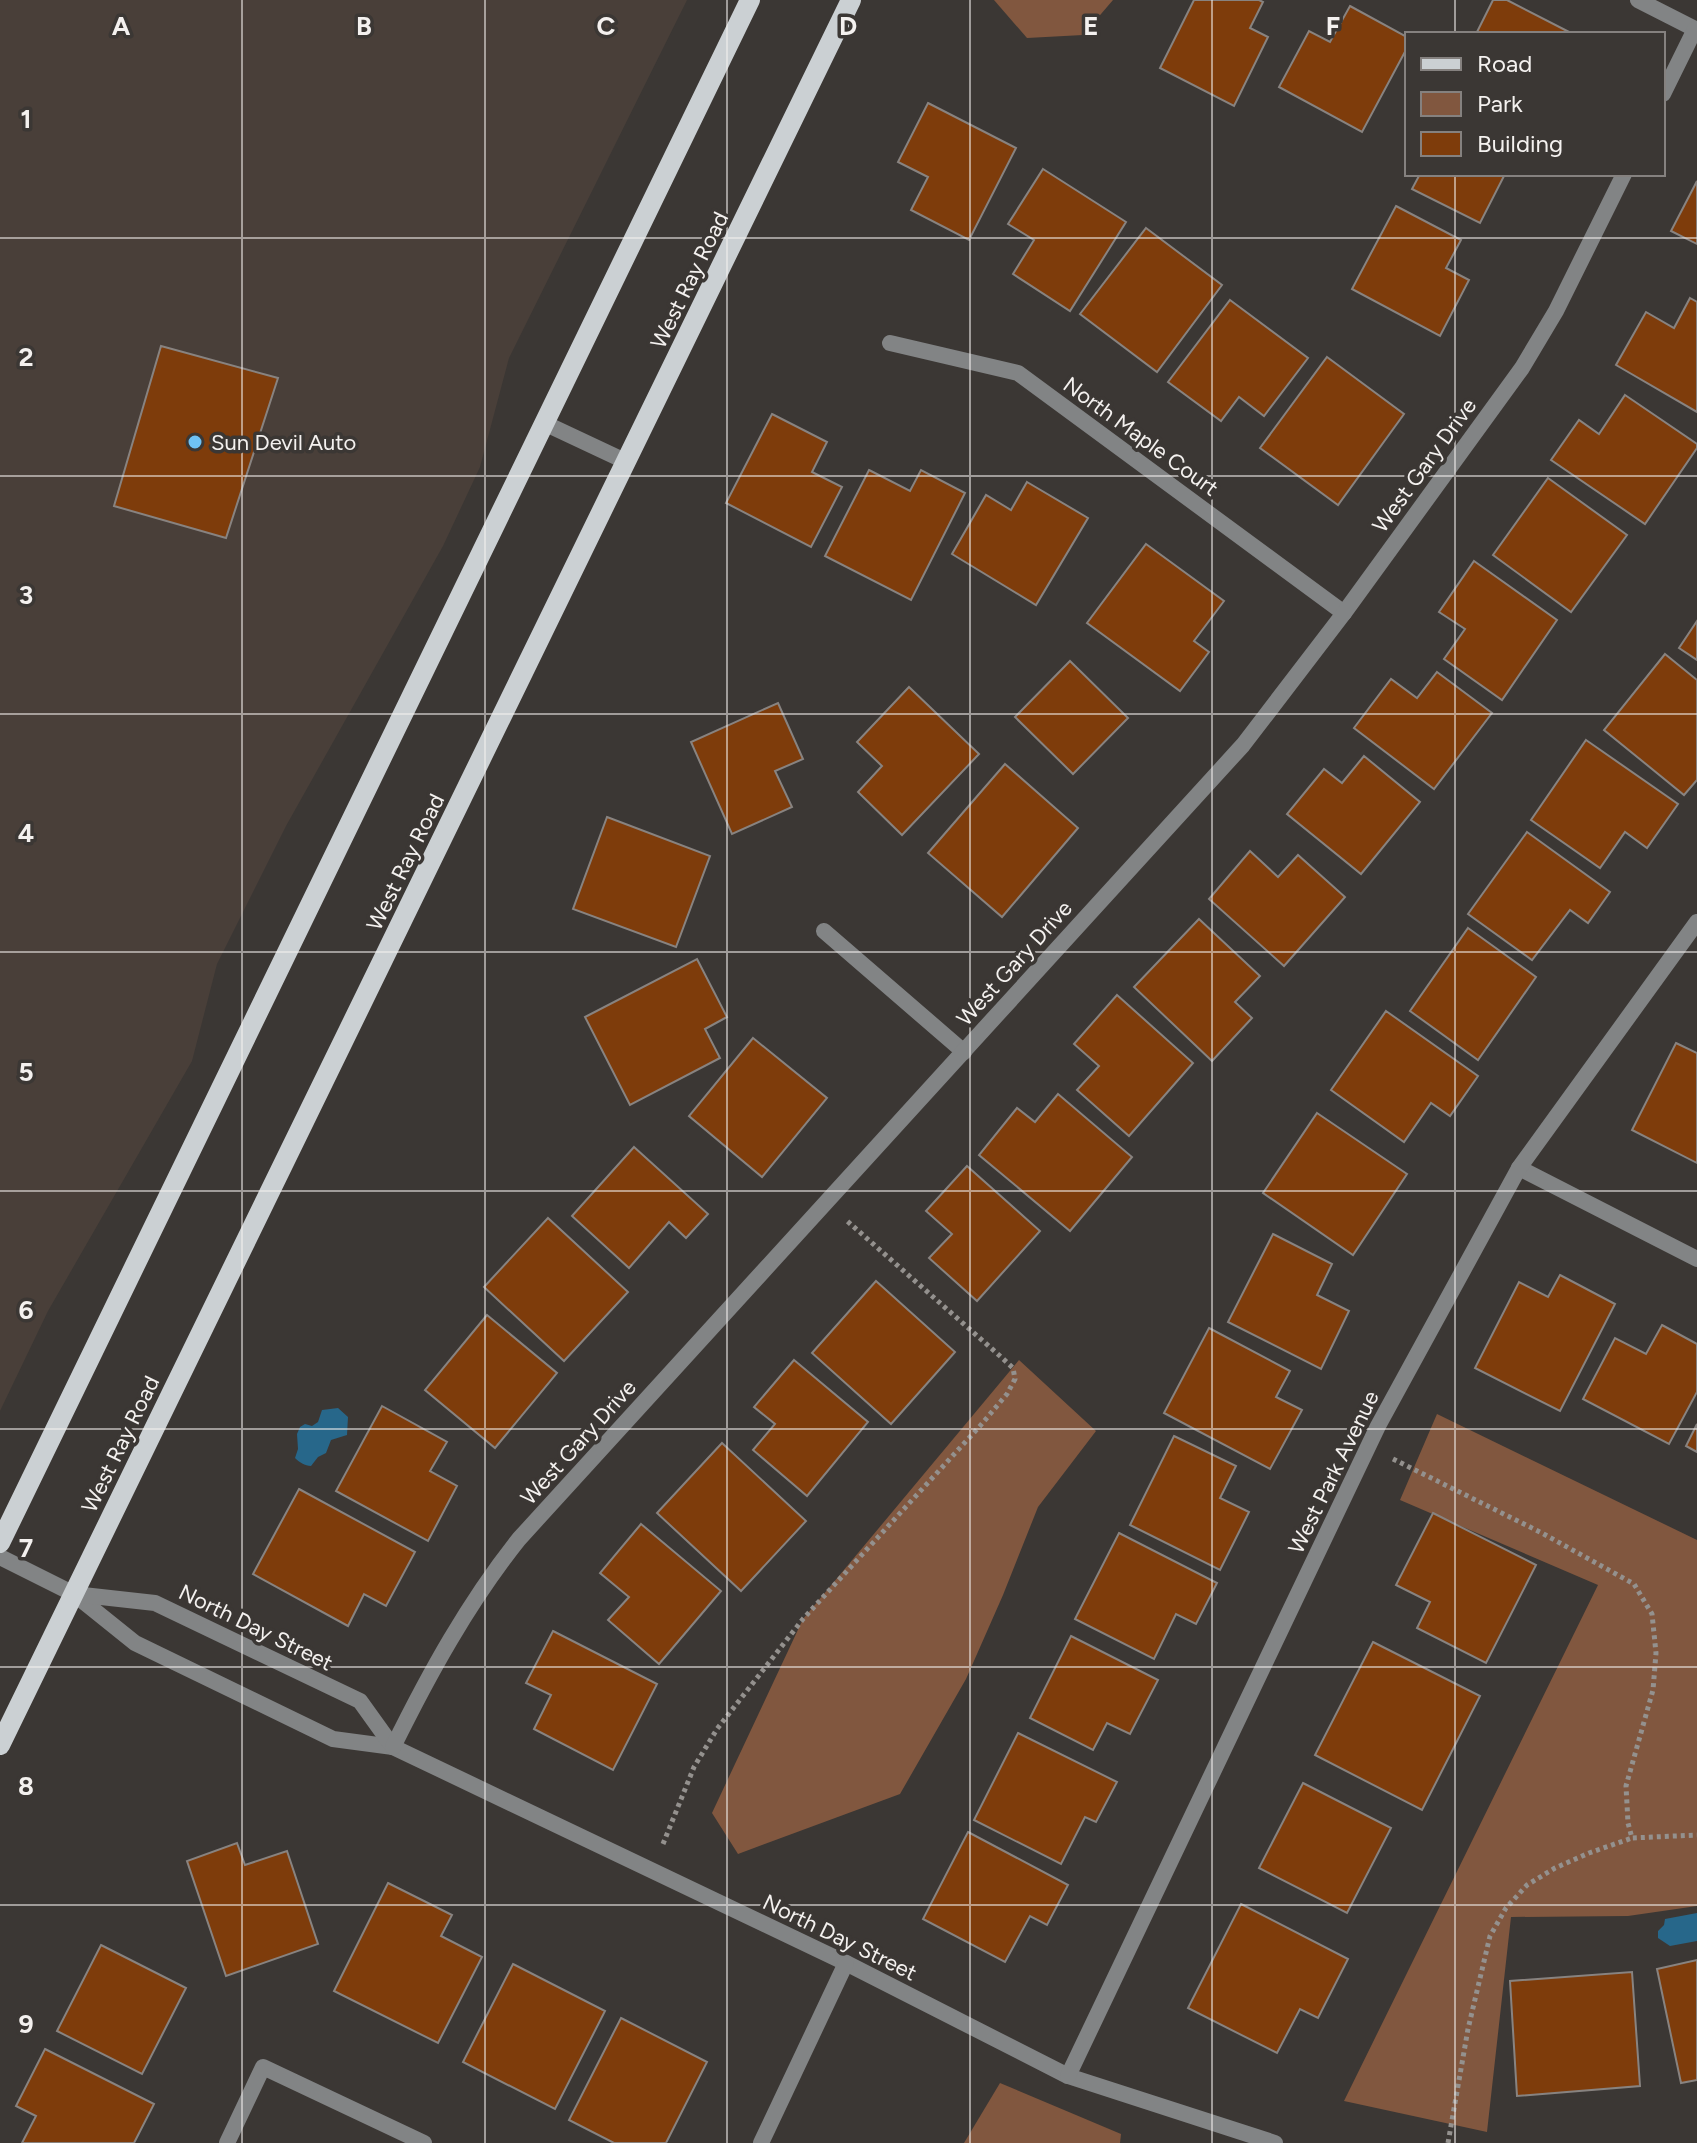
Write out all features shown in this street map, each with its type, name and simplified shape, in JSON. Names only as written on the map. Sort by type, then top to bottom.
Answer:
[{"type":"main road","points":[[0,1543],[750,0]]},
{"type":"main road","name":"West Ray Road","points":[[0,1745],[851,0]]},
{"type":"street","points":[[1638,0],[1696,29],[1665,90]]},
{"type":"street","name":"West Gary Drive","points":[[393,1747],[418,1695],[467,1609],[519,1539],[1243,745],[1344,613],[1522,368],[1556,311],[1623,176]]},
{"type":"street","name":"North Maple Court","points":[[890,343],[1018,373],[1344,613]]},
{"type":"street","points":[[544,423],[627,462]]},
{"type":"street","name":"West Park Avenue","points":[[1068,2076],[1366,1450],[1519,1168],[1697,922]]},
{"type":"street","points":[[824,931],[964,1052]]},
{"type":"street","points":[[1519,1168],[1697,1259]]},
{"type":"street","name":"North Day Street","points":[[0,1557],[74,1594],[135,1643],[333,1739],[393,1747],[846,1963],[1068,2076],[1275,2143]]},
{"type":"street","name":"North Day Street","points":[[74,1594],[155,1603],[360,1701],[393,1747]]},
{"type":"street","points":[[761,2143],[846,1963]]},
{"type":"street","points":[[227,2143],[263,2067],[424,2143]]},
{"type":"path","points":[[653,1872],[694,1767],[717,1729],[803,1619],[980,1426],[1007,1394],[1015,1379],[1013,1368],[856,1231],[828,1202]]},
{"type":"path","points":[[1366,1450],[1404,1463],[1634,1584],[1652,1614],[1656,1653],[1653,1690],[1626,1786],[1632,1838]]},
{"type":"path","points":[[1448,2143],[1468,2029],[1490,1936],[1506,1908],[1527,1885],[1589,1853],[1632,1838],[1697,1835]]},
{"type":"shaded area","points":[[0,0],[687,0],[509,358],[480,467],[443,546],[286,826],[217,964],[192,1061],[48,1311],[0,1411]]},
{"type":"green space","points":[[994,0],[1113,0],[1083,35],[1027,38]]},
{"type":"green space","points":[[1019,1360],[1096,1431],[1038,1507],[966,1679],[900,1794],[738,1854],[712,1813],[803,1619]]},
{"type":"green space","points":[[1437,1414],[1697,1540],[1697,1906],[1628,1916],[1511,1917],[1487,2132],[1344,2101],[1598,1585],[1400,1500]]},
{"type":"green space","points":[[1000,2083],[1121,2134],[1120,2143],[964,2143]]},
{"type":"water","points":[[338,1408],[348,1417],[347,1435],[331,1440],[326,1453],[311,1466],[298,1461],[295,1458],[300,1427],[318,1422],[322,1410]]},
{"type":"water","points":[[1697,1913],[1697,1941],[1670,1946],[1658,1938],[1658,1931],[1665,1919]]},
{"type":"building","points":[[1194,0],[1263,2],[1250,28],[1268,37],[1234,106],[1160,68]]},
{"type":"building","points":[[1493,0],[1507,0],[1569,32],[1477,32]]},
{"type":"building","points":[[1350,6],[1405,36],[1405,52],[1362,132],[1279,87],[1309,31],[1330,42]]},
{"type":"building","points":[[928,103],[1016,148],[969,240],[911,210],[928,177],[898,162]]},
{"type":"building","points":[[1043,169],[1126,222],[1070,311],[1013,274],[1034,240],[1008,224]]},
{"type":"building","points":[[1419,176],[1504,176],[1480,223],[1412,189]]},
{"type":"building","points":[[1697,181],[1697,244],[1671,231]]},
{"type":"building","points":[[1396,206],[1461,240],[1446,268],[1469,280],[1440,336],[1352,289]]},
{"type":"building","points":[[1146,228],[1222,285],[1157,372],[1080,314]]},
{"type":"building","points":[[1690,298],[1697,302],[1697,412],[1616,365],[1646,312],[1674,328]]},
{"type":"building","points":[[1230,300],[1308,358],[1264,416],[1239,397],[1221,421],[1168,382]]},
{"type":"building","name":"Sun Devil Auto","points":[[161,346],[278,378],[226,538],[114,506]]},
{"type":"building","points":[[1327,357],[1404,414],[1338,505],[1260,448]]},
{"type":"building","points":[[1625,395],[1697,444],[1645,524],[1551,460],[1579,420],[1599,434]]},
{"type":"building","points":[[772,414],[827,442],[812,472],[842,487],[811,547],[726,503]]},
{"type":"building","points":[[869,470],[910,491],[921,470],[965,493],[911,600],[825,556]]},
{"type":"building","points":[[1548,478],[1627,535],[1571,612],[1493,555]]},
{"type":"building","points":[[1027,482],[1088,518],[1036,605],[952,554],[986,495],[1011,510]]},
{"type":"building","points":[[1146,544],[1224,601],[1194,641],[1209,652],[1180,691],[1087,623]]},
{"type":"building","points":[[1474,561],[1557,620],[1502,700],[1444,659],[1465,629],[1439,612]]},
{"type":"building","points":[[1697,621],[1697,660],[1679,648]]},
{"type":"building","points":[[1665,654],[1697,680],[1697,780],[1684,795],[1604,730]]},
{"type":"building","points":[[1070,661],[1128,718],[1073,774],[1015,717]]},
{"type":"building","points":[[1437,672],[1492,713],[1434,789],[1354,728],[1391,679],[1417,698]]},
{"type":"building","points":[[909,687],[979,754],[902,835],[858,792],[882,766],[857,742]]},
{"type":"building","points":[[778,703],[803,759],[775,771],[792,807],[732,834],[691,742]]},
{"type":"building","points":[[1586,740],[1678,804],[1647,848],[1625,832],[1600,868],[1531,820]]},
{"type":"building","points":[[1364,756],[1420,802],[1361,874],[1287,814],[1324,769],[1342,783]]},
{"type":"building","points":[[1005,764],[1078,828],[1002,917],[928,853]]},
{"type":"building","points":[[607,817],[710,856],[676,947],[573,909]]},
{"type":"building","points":[[1527,832],[1610,892],[1588,923],[1570,910],[1532,960],[1468,914]]},
{"type":"building","points":[[1250,851],[1278,877],[1298,855],[1345,897],[1284,966],[1209,899]]},
{"type":"building","points":[[1199,919],[1260,976],[1235,1002],[1252,1018],[1212,1061],[1134,987]]},
{"type":"building","points":[[1468,928],[1536,977],[1478,1060],[1410,1011]]},
{"type":"building","points":[[697,959],[727,1017],[705,1029],[720,1058],[630,1105],[585,1017]]},
{"type":"building","points":[[1117,995],[1193,1063],[1129,1136],[1077,1090],[1099,1066],[1074,1044]]},
{"type":"building","points":[[1386,1011],[1478,1076],[1450,1116],[1431,1103],[1404,1142],[1331,1090]]},
{"type":"building","points":[[753,1038],[827,1098],[762,1177],[689,1116]]},
{"type":"building","points":[[1676,1043],[1697,1053],[1697,1163],[1632,1130]]},
{"type":"building","points":[[1058,1094],[1132,1157],[1070,1231],[979,1155],[1017,1108],[1035,1122]]},
{"type":"building","points":[[1317,1113],[1407,1174],[1353,1255],[1263,1193]]},
{"type":"building","points":[[634,1147],[708,1214],[686,1238],[669,1222],[629,1268],[572,1216]]},
{"type":"building","points":[[967,1166],[1040,1231],[977,1301],[929,1258],[952,1234],[926,1211]]},
{"type":"building","points":[[548,1218],[628,1292],[564,1361],[484,1287]]},
{"type":"building","points":[[1273,1234],[1332,1264],[1317,1295],[1349,1311],[1321,1369],[1228,1322]]},
{"type":"building","points":[[1560,1275],[1615,1304],[1560,1411],[1475,1368],[1519,1282],[1548,1297]]},
{"type":"building","points":[[876,1281],[955,1352],[891,1424],[812,1353]]},
{"type":"building","points":[[487,1315],[557,1373],[495,1448],[425,1390]]},
{"type":"building","points":[[1662,1325],[1697,1344],[1697,1392],[1669,1444],[1583,1399],[1615,1338],[1646,1354]]},
{"type":"building","points":[[1209,1328],[1290,1371],[1276,1397],[1302,1410],[1270,1469],[1164,1413]]},
{"type":"building","points":[[794,1360],[868,1422],[807,1496],[753,1450],[775,1424],[754,1407]]},
{"type":"building","points":[[382,1406],[447,1442],[430,1471],[457,1486],[428,1541],[336,1491]]},
{"type":"building","points":[[1697,1424],[1697,1452],[1686,1446]]},
{"type":"building","points":[[1174,1436],[1236,1466],[1220,1498],[1249,1512],[1220,1570],[1130,1525]]},
{"type":"building","points":[[722,1443],[806,1521],[741,1591],[657,1513]]},
{"type":"building","points":[[299,1489],[415,1552],[386,1606],[364,1594],[348,1626],[253,1574]]},
{"type":"building","points":[[1433,1513],[1536,1565],[1486,1663],[1417,1628],[1430,1602],[1396,1585]]},
{"type":"building","points":[[641,1524],[721,1591],[659,1664],[608,1620],[629,1597],[600,1573]]},
{"type":"building","points":[[1119,1533],[1217,1583],[1196,1624],[1176,1614],[1154,1659],[1075,1619]]},
{"type":"building","points":[[553,1631],[657,1684],[613,1770],[534,1729],[551,1695],[526,1683]]},
{"type":"building","points":[[1071,1636],[1158,1680],[1130,1734],[1107,1723],[1093,1750],[1030,1718]]},
{"type":"building","points":[[1373,1642],[1480,1696],[1422,1810],[1315,1755]]},
{"type":"building","points":[[1018,1733],[1117,1782],[1096,1822],[1085,1817],[1061,1864],[974,1820]]},
{"type":"building","points":[[1303,1783],[1391,1828],[1347,1913],[1259,1868]]},
{"type":"building","points":[[968,1832],[1068,1885],[1047,1925],[1030,1916],[1005,1962],[923,1919]]},
{"type":"building","points":[[237,1843],[245,1865],[287,1851],[318,1944],[226,1976],[187,1861]]},
{"type":"building","points":[[388,1883],[452,1915],[441,1936],[482,1957],[438,2043],[334,1991]]},
{"type":"building","points":[[1241,1904],[1348,1959],[1318,2018],[1300,2009],[1277,2053],[1188,2008]]},
{"type":"building","points":[[101,1945],[186,1988],[142,2074],[57,2031]]},
{"type":"building","points":[[1697,1960],[1697,2080],[1681,2083],[1657,1969]]},
{"type":"building","points":[[513,1964],[605,2011],[555,2109],[463,2062]]},
{"type":"building","points":[[1632,1972],[1640,2086],[1517,2096],[1510,1981]]},
{"type":"building","points":[[621,2018],[707,2062],[666,2143],[614,2143],[569,2120]]},
{"type":"building","points":[[45,2049],[154,2104],[134,2143],[22,2143],[36,2116],[16,2106]]},
{"type":"place","name":"Sun Devil Auto","points":[[195,442]]}]
